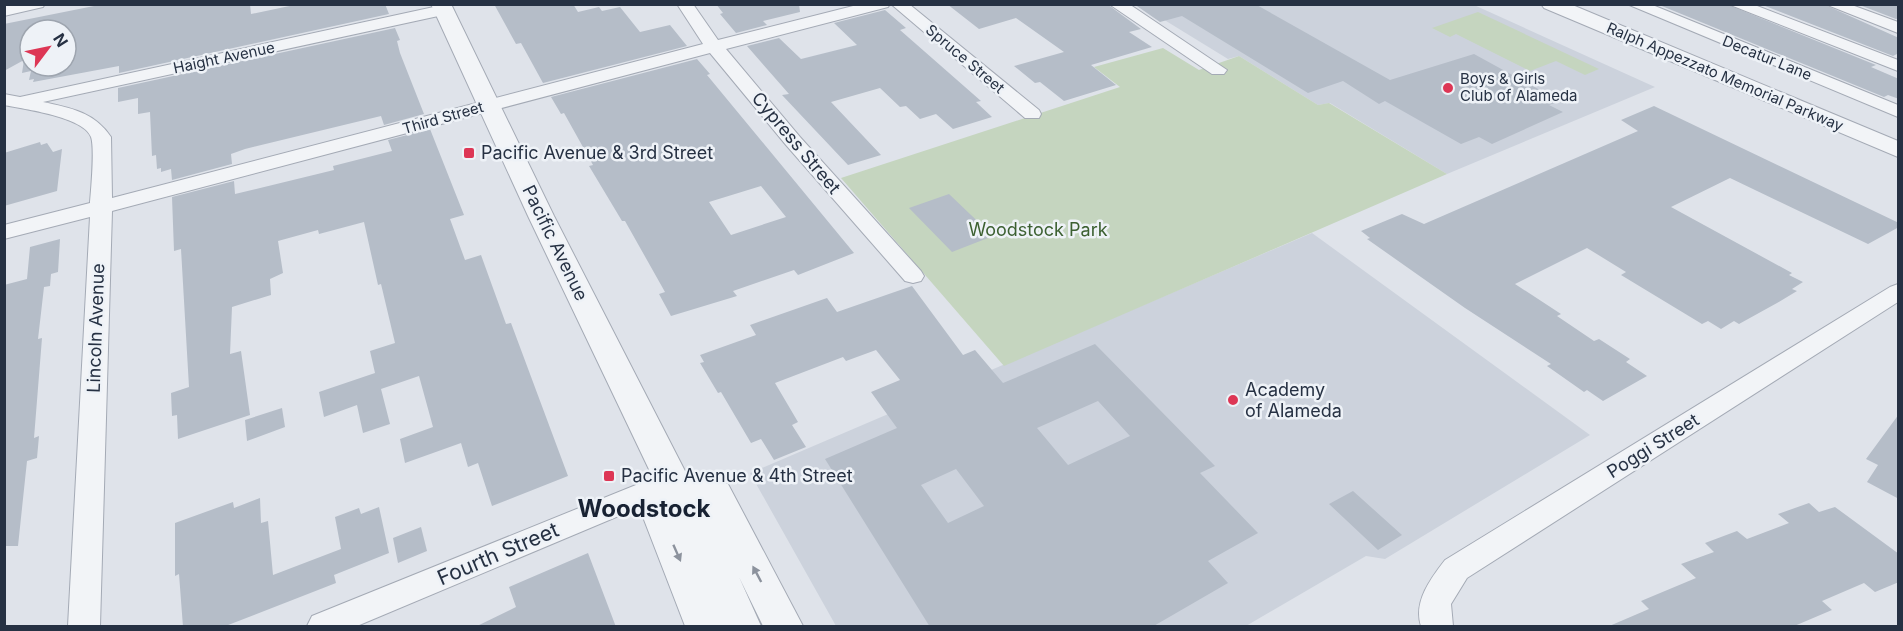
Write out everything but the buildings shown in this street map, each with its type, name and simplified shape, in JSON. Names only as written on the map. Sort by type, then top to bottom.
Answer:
[{"type":"street","points":[[4,11],[37,4]]},
{"type":"street","name":"Cypress Street","points":[[685,4],[691,16],[714,46],[800,149],[913,276]]},
{"type":"street","name":"Third Street","points":[[4,232],[882,4]]},
{"type":"street","name":"Spruce Street","points":[[898,4],[1032,114]]},
{"type":"street","points":[[1117,4],[1218,70]]},
{"type":"street","name":"Ralph Appezzato Memorial Parkway","points":[[1551,4],[1899,150]]},
{"type":"street","name":"Ralph Appezzato Memorial Parkway","points":[[1585,4],[1899,131]]},
{"type":"street","name":"Decatur Lane","points":[[1635,4],[1899,111]]},
{"type":"street","points":[[1736,4],[1899,66]]},
{"type":"street","points":[[1833,4],[1899,28]]},
{"type":"street","name":"Haight Avenue","points":[[10,102],[442,7]]},
{"type":"street","name":"Pacific Avenue","points":[[442,7],[488,106],[673,481],[741,627]]},
{"type":"street","name":"Lincoln Avenue","points":[[10,102],[70,114],[91,124],[101,137],[101,208],[84,627]]},
{"type":"street","name":"Poggi Street","points":[[1435,623],[1440,591],[1456,569],[1899,292]]},
{"type":"street","points":[[705,627],[658,512],[673,481],[715,494],[783,627]]},
{"type":"street","name":"Fourth Street","points":[[323,627],[673,481]]},
{"type":"shaded area","points":[[1140,5],[1474,5],[1655,87],[1447,174],[1330,103],[1318,105],[1239,56],[1228,59]]},
{"type":"shaded area","name":"Academy of Alameda","points":[[1312,233],[1590,435],[1385,559],[1366,556],[1246,626],[836,626],[750,473]]},
{"type":"green space","points":[[1478,12],[1599,69],[1585,75],[1556,61],[1530,71],[1456,34],[1450,37],[1432,28]]},
{"type":"green space","name":"Woodstock Park","points":[[1163,48],[1199,70],[1239,56],[1318,105],[1329,103],[1447,174],[1004,366],[841,178],[1120,87],[1094,67]]},
{"type":"place","name":"Boys & Girls Club of Alameda","points":[[1448,88]]},
{"type":"place","name":"Pacific Avenue & 3rd Street","points":[[469,153]]},
{"type":"place","name":"Academy of Alameda","points":[[1233,400]]},
{"type":"place","name":"Pacific Avenue & 4th Street","points":[[609,476]]},
{"type":"district","name":"Woodstock","points":[[644,509]]}]
